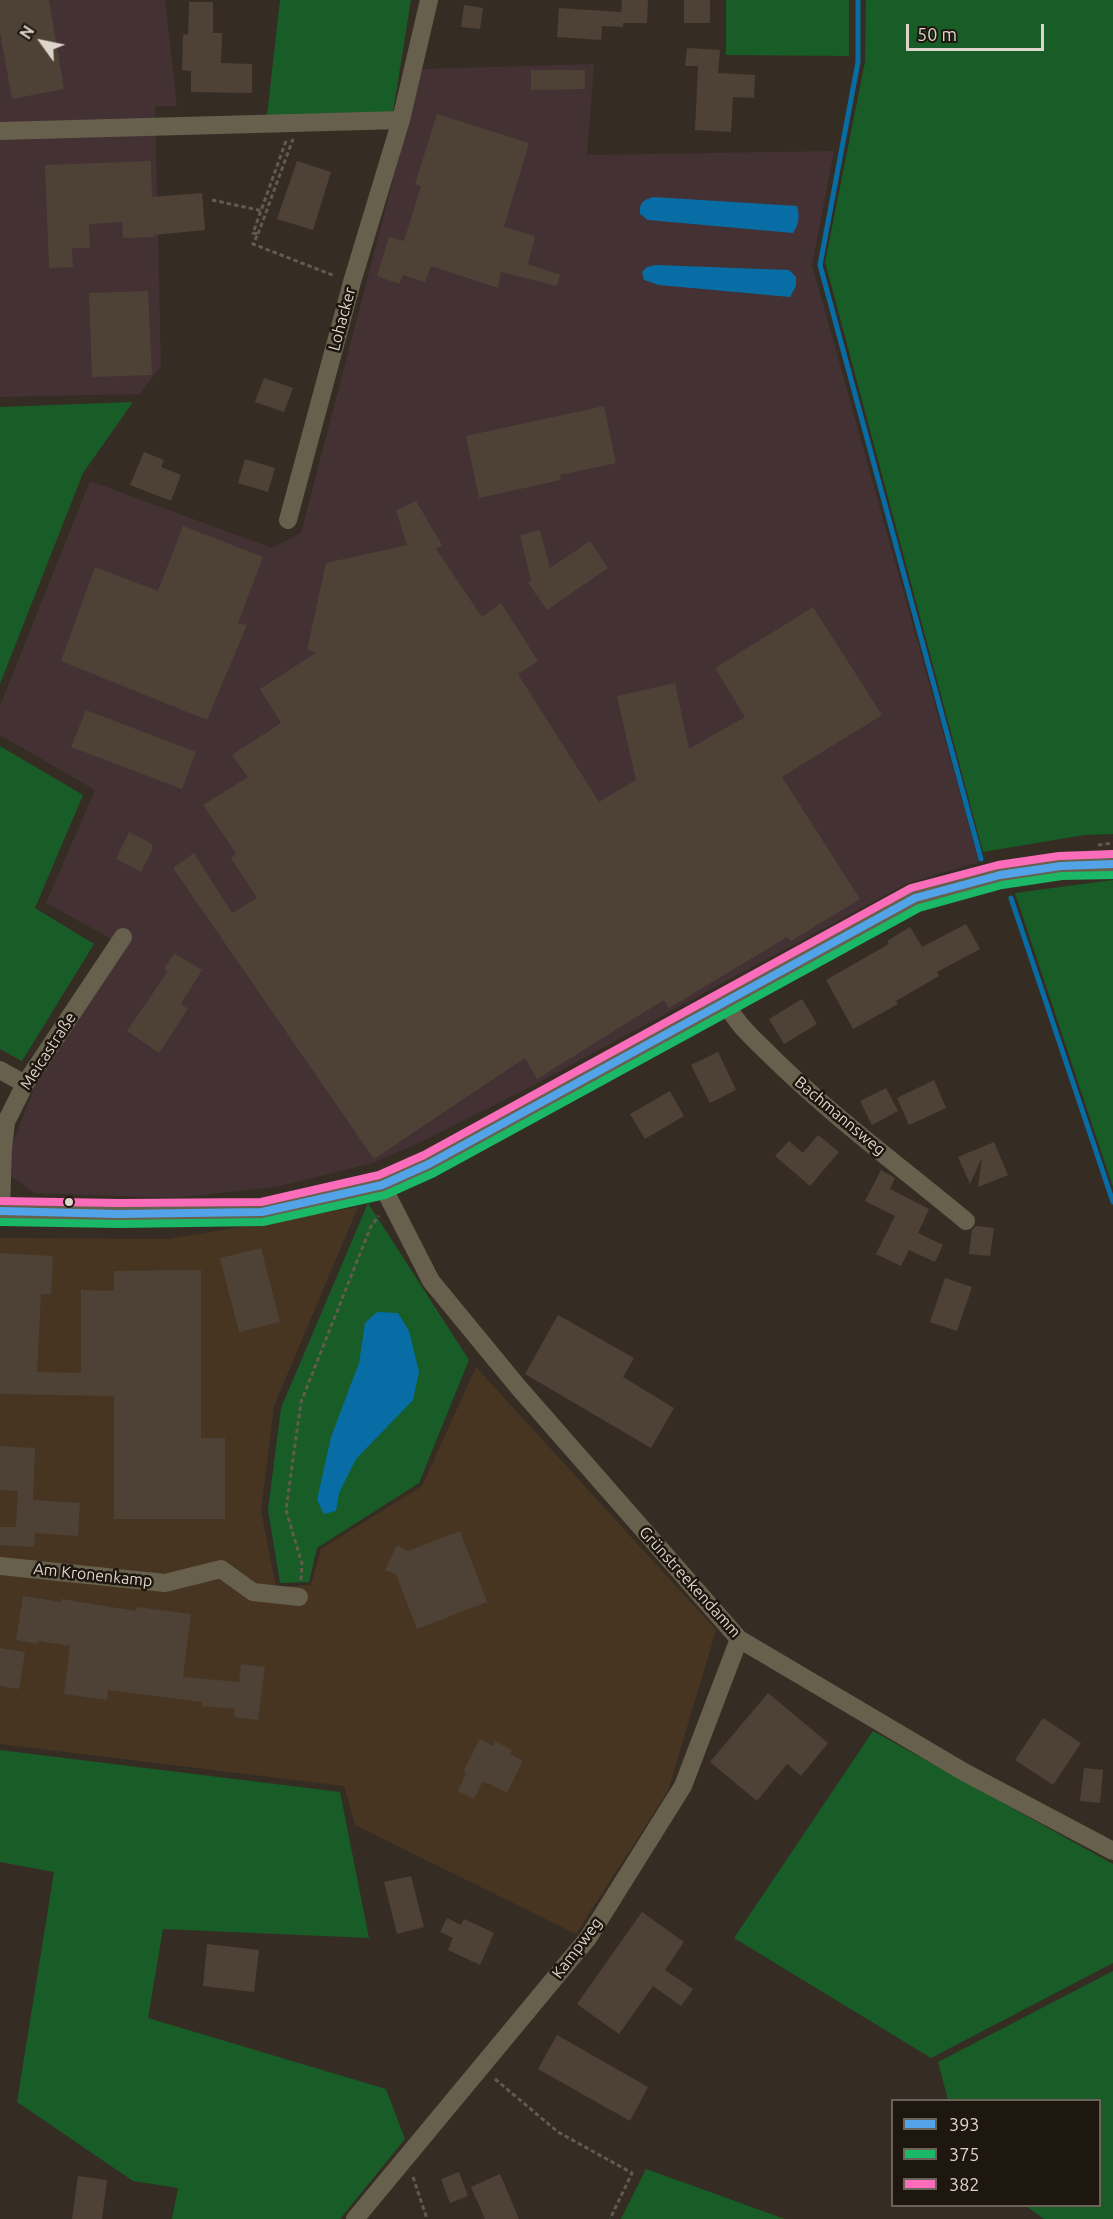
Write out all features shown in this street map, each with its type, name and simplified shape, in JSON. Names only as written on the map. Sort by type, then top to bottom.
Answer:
[{"type":"street","name":"Lohacker","points":[[288,520],[351,282],[401,120],[429,0]]},
{"type":"street","points":[[0,131],[294,127],[401,120]]},
{"type":"street","points":[[0,1211],[119,1214],[262,1212],[382,1185],[429,1164],[915,898],[1000,875],[1060,866],[1113,864]]},
{"type":"street","name":"Meicastraße","points":[[0,1211],[6,1122],[25,1084],[123,937]]},
{"type":"street","name":"Bachmannsweg","points":[[725,1001],[730,1011],[748,1032],[803,1087],[966,1221]]},
{"type":"street","points":[[0,1071],[25,1084]]},
{"type":"street","name":"Grünstreekendamm","points":[[382,1185],[389,1203],[431,1281],[443,1297],[519,1388],[739,1639],[964,1772],[1113,1851]]},
{"type":"street","name":"Am Kronenkamp","points":[[0,1566],[165,1583],[221,1569],[254,1592],[299,1597]]},
{"type":"street","name":"Kampweg","points":[[355,2219],[588,1938],[683,1786],[739,1639]]},
{"type":"path","points":[[258,234],[253,233],[294,127]]},
{"type":"path","points":[[294,127],[254,244],[351,282]]},
{"type":"path","points":[[212,200],[266,212]]},
{"type":"path","points":[[299,1597],[302,1564],[286,1509],[302,1402],[371,1226],[389,1203]]},
{"type":"path","points":[[480,2067],[558,2132],[632,2173],[610,2219]]},
{"type":"path","points":[[406,2155],[427,2219]]},
{"type":"shaded area","points":[[0,0],[165,0],[177,106],[155,106],[161,366],[140,394],[0,397]]},
{"type":"shaded area","points":[[594,64],[587,155],[834,151],[812,265],[979,862],[908,883],[532,1086],[419,1143],[373,1163],[276,1187],[174,1198],[34,1193],[12,1177],[12,1145],[35,1086],[122,945],[46,903],[95,790],[0,735],[0,706],[90,481],[272,548],[301,533],[422,69]]},
{"type":"shaded area","points":[[358,1207],[274,1406],[261,1511],[276,1587],[311,1585],[321,1549],[422,1486],[476,1367],[716,1630],[668,1791],[576,1934],[355,1825],[344,1786],[0,1744],[0,1238],[168,1239]]},
{"type":"green space","points":[[280,0],[411,0],[393,112],[267,116]]},
{"type":"green space","points":[[726,0],[849,0],[849,56],[726,55]]},
{"type":"green space","points":[[866,0],[1113,0],[1113,834],[1084,835],[983,852],[825,262],[865,62]]},
{"type":"green space","points":[[133,402],[83,473],[0,684],[0,407]]},
{"type":"green space","points":[[0,746],[83,795],[35,908],[94,944],[22,1061],[0,1049]]},
{"type":"green space","points":[[1113,880],[1113,1187],[1015,893]]},
{"type":"green space","points":[[368,1203],[469,1360],[419,1483],[317,1548],[309,1582],[280,1583],[268,1510],[281,1408]]},
{"type":"green space","points":[[873,1731],[1113,1864],[1113,1963],[931,2058],[734,1938]]},
{"type":"green space","points":[[0,1750],[340,1792],[369,1938],[163,1929],[148,2018],[386,2089],[405,2139],[340,2219],[172,2219],[178,2188],[133,2181],[17,2102],[54,1872],[0,1862]]},
{"type":"green space","points":[[1113,1971],[1113,2219],[1044,2219],[1027,2207],[1101,2207],[1101,2099],[948,2099],[938,2062]]},
{"type":"green space","points":[[646,2169],[785,2219],[621,2219]]},
{"type":"water","points":[[653,197],[797,206],[797,226],[793,233],[648,220],[640,214],[640,207],[644,201]]},
{"type":"water","points":[[656,265],[789,270],[796,277],[796,286],[790,297],[659,285],[644,280],[642,272],[647,267]]},
{"type":"water","points":[[377,1312],[398,1313],[409,1331],[419,1372],[413,1400],[356,1459],[339,1493],[336,1511],[324,1514],[317,1500],[331,1437],[359,1363],[365,1323]]},
{"type":"building","points":[[0,0],[49,0],[64,89],[12,99],[0,32]]},
{"type":"building","points":[[622,0],[648,0],[647,23],[623,23],[623,27],[602,26],[601,40],[557,37],[559,8],[621,12]]},
{"type":"building","points":[[684,0],[710,0],[710,23],[684,23]]},
{"type":"building","points":[[189,2],[213,2],[213,33],[222,33],[221,63],[252,64],[252,93],[191,92],[191,71],[182,70],[183,35],[188,34]]},
{"type":"building","points":[[464,5],[483,8],[480,29],[461,27]]},
{"type":"building","points":[[687,48],[720,50],[718,73],[755,75],[754,98],[733,97],[731,132],[695,130],[698,66],[685,66]]},
{"type":"building","points":[[531,70],[585,70],[585,89],[531,90]]},
{"type":"building","points":[[437,114],[529,143],[504,227],[535,236],[528,264],[560,275],[557,286],[501,272],[498,288],[431,266],[425,282],[403,275],[399,284],[377,276],[389,237],[404,241],[421,186],[415,184]]},
{"type":"building","points":[[151,161],[152,197],[202,193],[205,230],[154,235],[154,237],[123,238],[122,222],[89,224],[90,248],[72,248],[73,267],[49,268],[45,165]]},
{"type":"building","points":[[297,161],[331,172],[313,230],[277,219]]},
{"type":"building","points":[[148,291],[152,375],[92,377],[89,293]]},
{"type":"building","points":[[264,378],[293,388],[284,412],[255,402]]},
{"type":"building","points":[[604,406],[616,463],[560,475],[561,480],[479,498],[466,436]]},
{"type":"building","points":[[144,452],[164,460],[161,467],[181,475],[171,501],[130,485]]},
{"type":"building","points":[[245,459],[275,468],[268,492],[238,483]]},
{"type":"building","points":[[416,501],[442,545],[436,549],[482,617],[501,603],[538,661],[518,674],[599,802],[636,780],[617,696],[675,683],[689,749],[745,717],[715,668],[813,607],[882,715],[782,777],[860,899],[791,941],[787,937],[669,1008],[664,1000],[537,1079],[525,1058],[374,1159],[173,868],[194,853],[232,913],[257,898],[231,858],[236,853],[203,805],[248,777],[232,755],[281,723],[260,689],[317,652],[307,650],[326,563],[407,545],[396,510]]},
{"type":"building","points":[[183,526],[263,557],[238,623],[247,625],[207,720],[61,661],[95,567],[158,591]]},
{"type":"building","points":[[540,530],[550,568],[590,541],[608,568],[547,610],[528,583],[531,581],[520,535]]},
{"type":"building","points":[[86,710],[196,752],[182,789],[71,747]]},
{"type":"building","points":[[129,832],[152,844],[152,850],[141,872],[116,859]]},
{"type":"building","points":[[966,924],[980,949],[937,972],[939,976],[896,1001],[898,1004],[853,1029],[826,980],[889,944],[887,941],[910,927],[922,947]]},
{"type":"building","points":[[174,953],[202,970],[181,1004],[188,1009],[159,1053],[127,1031],[168,971],[164,969]]},
{"type":"building","points":[[802,999],[817,1024],[784,1044],[769,1019]]},
{"type":"building","points":[[718,1052],[736,1090],[710,1103],[691,1065]]},
{"type":"building","points":[[934,1080],[946,1108],[909,1125],[897,1098]]},
{"type":"building","points":[[886,1088],[898,1111],[872,1125],[860,1101]]},
{"type":"building","points":[[670,1091],[684,1116],[645,1139],[630,1114]]},
{"type":"building","points":[[818,1135],[839,1152],[810,1186],[775,1156],[789,1141],[803,1153]]},
{"type":"building","points":[[994,1142],[1008,1175],[978,1187],[982,1158],[970,1184],[958,1157]]},
{"type":"building","points":[[881,1170],[895,1178],[890,1189],[929,1209],[918,1233],[943,1245],[935,1262],[909,1250],[901,1266],[876,1254],[895,1216],[865,1201]]},
{"type":"building","points":[[976,1226],[994,1228],[990,1256],[969,1254],[972,1230]]},
{"type":"building","points":[[261,1248],[280,1322],[239,1332],[220,1258]]},
{"type":"building","points":[[0,1253],[53,1256],[51,1294],[41,1294],[37,1372],[81,1373],[81,1290],[114,1291],[114,1271],[201,1270],[201,1438],[225,1438],[225,1519],[114,1519],[114,1396],[0,1394]]},
{"type":"building","points":[[945,1278],[972,1287],[957,1331],[930,1322]]},
{"type":"building","points":[[558,1315],[634,1358],[623,1377],[674,1408],[651,1448],[525,1374]]},
{"type":"building","points":[[0,1446],[35,1448],[33,1500],[80,1503],[78,1536],[35,1533],[34,1547],[0,1545],[0,1527],[16,1527],[18,1491],[0,1490]]},
{"type":"building","points":[[460,1531],[487,1602],[417,1629],[396,1574],[385,1570],[397,1545],[408,1551]]},
{"type":"building","points":[[23,1596],[61,1602],[61,1599],[136,1611],[137,1607],[191,1614],[183,1677],[239,1682],[241,1664],[265,1667],[258,1720],[234,1717],[235,1709],[202,1706],[202,1702],[108,1690],[107,1700],[64,1694],[70,1646],[16,1640]]},
{"type":"building","points":[[0,1648],[25,1652],[19,1689],[0,1686]]},
{"type":"building","points":[[768,1693],[828,1743],[801,1776],[787,1764],[757,1801],[710,1762]]},
{"type":"building","points":[[1043,1718],[1081,1743],[1053,1785],[1015,1760]]},
{"type":"building","points":[[480,1739],[493,1746],[495,1741],[512,1750],[510,1754],[523,1761],[507,1793],[483,1781],[474,1799],[458,1791],[466,1773],[463,1772]]},
{"type":"building","points":[[1084,1768],[1103,1770],[1100,1803],[1080,1801]]},
{"type":"building","points":[[411,1876],[424,1927],[397,1934],[384,1882]]},
{"type":"building","points":[[642,1912],[684,1942],[665,1970],[693,1989],[681,2006],[653,1986],[619,2034],[577,2004]]},
{"type":"building","points":[[447,1918],[461,1925],[464,1919],[494,1933],[480,1965],[448,1950],[453,1938],[440,1932]]},
{"type":"building","points":[[207,1944],[259,1950],[254,1992],[203,1986]]},
{"type":"building","points":[[557,2035],[648,2087],[630,2121],[538,2069]]},
{"type":"building","points":[[459,2172],[468,2196],[450,2203],[441,2179]]},
{"type":"building","points":[[500,2174],[519,2219],[485,2219],[471,2187]]},
{"type":"building","points":[[78,2176],[107,2180],[102,2219],[72,2219]]},
{"type":"waterway","points":[[858,0],[858,62],[820,265],[981,859]]},
{"type":"waterway","points":[[1011,898],[1113,1202]]},
{"type":"transit line","name":"382","points":[[0,1201],[261,1202],[379,1175],[424,1155],[911,888],[998,865],[1059,856],[1113,854]]},
{"type":"transit line","name":"393","points":[[0,1211],[119,1214],[262,1212],[382,1185],[429,1164],[915,898],[1000,875],[1061,866],[1113,864]]},
{"type":"transit line","name":"375","points":[[0,1222],[119,1224],[263,1222],[385,1195],[434,1173],[919,908],[1002,885],[1062,876],[1113,875]]}]
